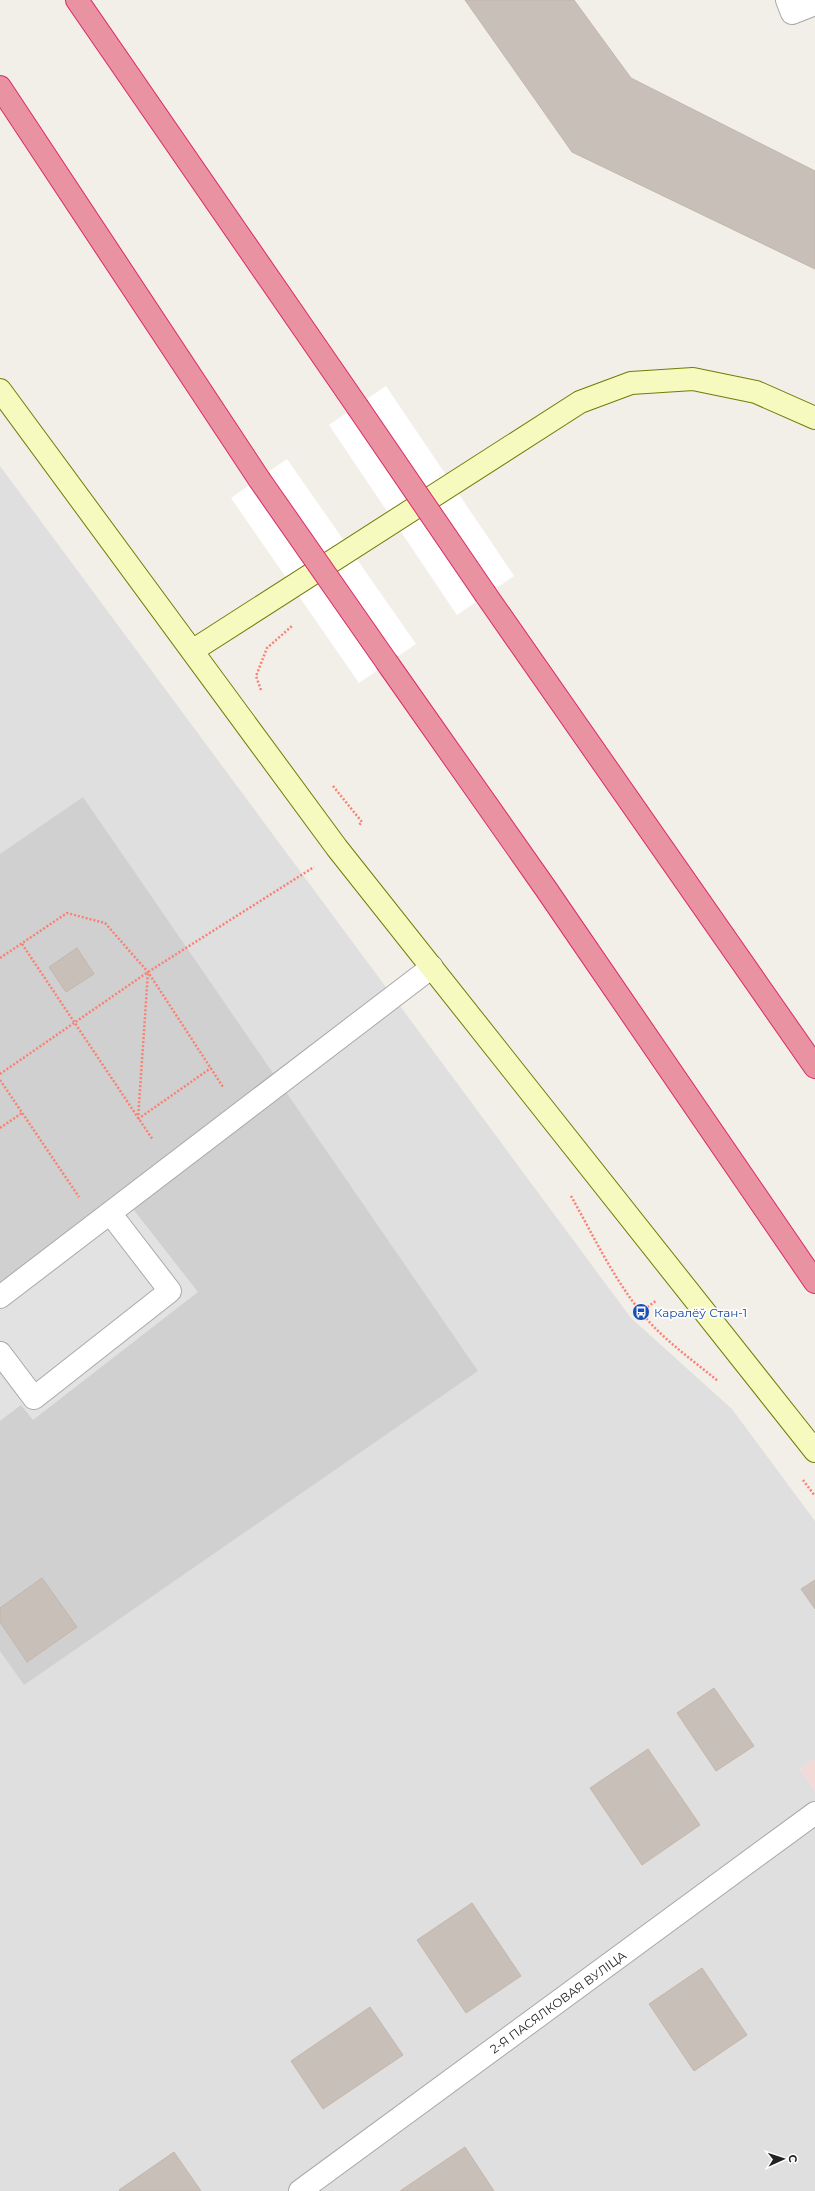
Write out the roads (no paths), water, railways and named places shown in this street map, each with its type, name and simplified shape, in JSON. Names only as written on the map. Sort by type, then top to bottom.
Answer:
[{"type":"highway","points":[[77,0],[486,595],[815,1067]]},
{"type":"highway","points":[[0,87],[259,479],[550,896],[815,1282]]},
{"type":"main road","points":[[192,651],[580,402],[631,383],[693,379],[756,392],[815,418]]},
{"type":"main road","points":[[0,390],[337,848],[815,1451]]},
{"type":"street","points":[[787,0],[792,13],[815,4]]},
{"type":"street","points":[[0,1297],[432,967]]},
{"type":"street","points":[[0,1353],[34,1398],[170,1291],[110,1213]]},
{"type":"street","name":"2-Я ПАСЯЛКОВАЯ ВУЛІЦА","points":[[300,2191],[815,1813]]},
{"type":"place","name":"Каралёў Стан-1","points":[[641,1312]]}]
